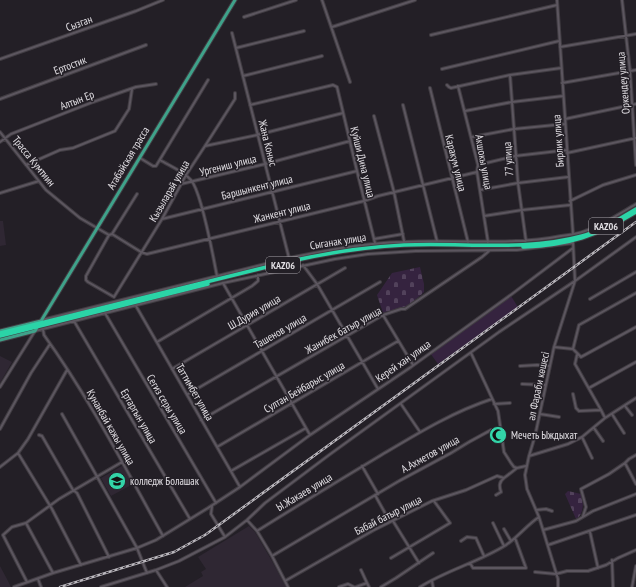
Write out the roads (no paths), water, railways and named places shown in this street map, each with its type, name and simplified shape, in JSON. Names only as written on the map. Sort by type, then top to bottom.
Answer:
[{"type":"highway","name":"KАZ06","points":[[573,239],[599,230],[636,209]]},
{"type":"highway","name":"KАZ06","points":[[0,334],[288,264],[332,255],[404,247],[537,246],[600,232],[636,212]]},
{"type":"main road","name":"Атабайская трасса","points":[[34,331],[235,0]]},
{"type":"main road","points":[[0,334],[39,324]]},
{"type":"main road","points":[[0,340],[34,331]]},
{"type":"street","name":"Сызган","points":[[0,60],[163,0]]},
{"type":"street","points":[[244,17],[296,0]]},
{"type":"street","points":[[322,0],[350,82]]},
{"type":"street","points":[[332,27],[416,0]]},
{"type":"street","name":"Бирлик улица","points":[[557,0],[575,281]]},
{"type":"street","name":"Оркендеу улица","points":[[622,0],[634,104],[636,165]]},
{"type":"street","points":[[431,35],[557,5]]},
{"type":"street","points":[[236,48],[304,31]]},
{"type":"street","name":"Жана Коныс","points":[[232,33],[289,258]]},
{"type":"street","points":[[560,47],[636,34]]},
{"type":"street","points":[[442,69],[559,41]]},
{"type":"street","name":"Ертостик","points":[[0,99],[146,45]]},
{"type":"street","points":[[243,76],[322,56]]},
{"type":"street","points":[[447,85],[450,88],[510,75],[561,68]]},
{"type":"street","points":[[562,83],[636,70]]},
{"type":"street","name":"77 улица","points":[[510,75],[518,183],[526,241]]},
{"type":"street","points":[[139,158],[153,166],[156,166],[208,80]]},
{"type":"street","name":"Алтын Ер","points":[[0,142],[11,134],[93,102],[132,88],[156,84]]},
{"type":"street","name":"Куйши Дина улица","points":[[250,105],[334,85],[337,87],[364,201],[376,243]]},
{"type":"street","name":"Акшокы улица","points":[[458,86],[478,165],[477,172],[488,242]]},
{"type":"street","points":[[26,165],[60,150],[74,148],[115,131],[129,109],[132,88]]},
{"type":"street","name":"Каракум улица","points":[[430,88],[468,242]]},
{"type":"street","name":"Кызыларай улица","points":[[111,235],[86,276],[86,280],[114,297],[162,219],[180,184],[235,99],[235,93]]},
{"type":"street","points":[[465,111],[512,102],[563,96]]},
{"type":"street","points":[[565,119],[634,104]]},
{"type":"street","points":[[404,105],[437,241]]},
{"type":"street","points":[[205,146],[257,135],[343,113]]},
{"type":"street","points":[[374,116],[394,192],[404,242]]},
{"type":"street","points":[[472,137],[514,129],[565,124]]},
{"type":"street","name":"Трасса Кумтиин","points":[[0,132],[39,181],[80,218],[96,229]]},
{"type":"street","points":[[478,165],[516,156],[567,152],[635,138]]},
{"type":"street","name":"Ургениш улица","points":[[180,184],[265,164],[350,141]]},
{"type":"street","points":[[160,160],[186,175],[192,182],[202,209],[217,276]]},
{"type":"street","name":"Баршынкент улица","points":[[162,219],[357,171]]},
{"type":"street","name":"Жанкент улица","points":[[141,252],[147,254],[477,172]]},
{"type":"street","points":[[570,201],[603,185],[636,175]]},
{"type":"street","points":[[480,190],[518,183],[569,177]]},
{"type":"street","points":[[0,193],[39,181]]},
{"type":"street","points":[[111,235],[137,194]]},
{"type":"street","points":[[0,387],[34,331],[223,283],[303,265],[355,256],[421,250],[488,251],[537,249],[573,239],[636,204]]},
{"type":"street","points":[[484,216],[571,205]]},
{"type":"street","points":[[96,229],[111,235],[141,252]]},
{"type":"street","points":[[374,239],[403,234]]},
{"type":"street","points":[[101,587],[156,570],[179,561],[224,537],[247,520],[271,498],[470,353],[636,237]]},
{"type":"street","name":"Сыганак улица","points":[[39,324],[217,276],[289,258],[330,250],[376,243],[437,241],[488,242],[573,239]]},
{"type":"street","name":"Керей хан улица","points":[[14,587],[53,573],[148,545],[163,536],[240,487],[310,435],[413,365],[573,248]]},
{"type":"street","name":"Жанибек батыр улица","points":[[201,420],[383,315],[405,309],[482,257],[488,251]]},
{"type":"street","points":[[303,265],[317,284],[378,389]]},
{"type":"street","name":"Ш.Дурия улица","points":[[172,368],[344,268]]},
{"type":"street","points":[[590,299],[636,272]]},
{"type":"street","points":[[157,342],[256,284],[258,281],[258,276]]},
{"type":"street","name":"әл Фараби көшесі","points":[[558,587],[548,545],[539,517],[527,489],[526,466],[535,436],[554,347],[575,281]]},
{"type":"street","name":"Ташенов улица","points":[[188,394],[380,282]]},
{"type":"street","points":[[223,283],[248,324],[310,435]]},
{"type":"street","points":[[573,349],[579,325],[636,293]]},
{"type":"street","name":"Таттимбет улица","points":[[135,306],[188,394],[201,420],[240,487]]},
{"type":"street","name":"Сегиз серы улица","points":[[105,313],[216,503]]},
{"type":"street","points":[[383,315],[413,365]]},
{"type":"street","name":"Ертаргын улица","points":[[74,321],[190,519]]},
{"type":"street","points":[[554,347],[573,349],[581,358],[636,327]]},
{"type":"street","name":"Кунанбай кажы улица","points":[[43,329],[44,336],[92,408],[163,536]]},
{"type":"street","name":"Султан Бейбарыс улица","points":[[217,447],[398,341]]},
{"type":"street","points":[[0,429],[31,373],[50,344]]},
{"type":"street","points":[[470,353],[498,411],[504,452],[514,467],[517,468]]},
{"type":"street","points":[[577,354],[575,364],[606,418]]},
{"type":"street","points":[[589,388],[636,362]]},
{"type":"street","points":[[520,366],[549,366]]},
{"type":"street","points":[[0,467],[18,453],[28,439],[67,370]]},
{"type":"street","points":[[522,384],[545,385]]},
{"type":"street","points":[[573,394],[576,408],[579,410],[601,410]]},
{"type":"street","points":[[529,456],[568,444],[582,437],[606,418],[636,398]]},
{"type":"street","name":"Ы.Жакаев улица","points":[[256,531],[420,432],[474,405],[492,399]]},
{"type":"street","points":[[494,404],[510,403]]},
{"type":"street","points":[[401,404],[420,432]]},
{"type":"street","points":[[624,406],[632,415]]},
{"type":"street","points":[[62,414],[137,548],[147,573]]},
{"type":"street","points":[[540,414],[559,417]]},
{"type":"street","points":[[612,414],[624,433]]},
{"type":"street","points":[[231,471],[306,428]]},
{"type":"street","points":[[594,428],[603,441]]},
{"type":"street","name":"А.Ахметов улица","points":[[272,556],[482,434],[491,430],[501,429]]},
{"type":"street","points":[[39,435],[42,436],[73,490],[77,493],[109,557]]},
{"type":"street","points":[[582,437],[592,458]]},
{"type":"street","points":[[18,453],[81,565]]},
{"type":"street","points":[[583,517],[586,507],[582,489],[609,474],[636,455]]},
{"type":"street","points":[[27,582],[2,536],[12,527],[26,523],[73,490],[122,462]]},
{"type":"street","points":[[625,463],[636,484]]},
{"type":"street","points":[[362,466],[392,522],[419,563]]},
{"type":"street","name":"Бабай батыр улица","points":[[285,582],[374,530],[434,501],[466,490],[497,476],[504,478],[517,468],[526,466]]},
{"type":"street","points":[[496,495],[502,492],[499,485],[500,481],[504,478]]},
{"type":"street","points":[[543,530],[563,525],[636,494]]},
{"type":"street","points":[[390,558],[450,523],[434,501]]},
{"type":"street","points":[[212,506],[211,514],[224,537]]},
{"type":"street","points":[[536,510],[546,509],[552,511]]},
{"type":"street","points":[[548,545],[590,532],[636,515]]},
{"type":"street","points":[[420,587],[450,571],[504,546],[539,517]]},
{"type":"street","points":[[247,520],[272,556],[288,587]]},
{"type":"street","points":[[26,523],[53,573]]},
{"type":"street","points":[[492,523],[504,546]]},
{"type":"street","points":[[504,529],[511,541]]},
{"type":"street","points":[[590,532],[598,568]]},
{"type":"street","points":[[461,541],[467,538],[476,538],[484,556]]},
{"type":"street","points":[[470,563],[473,568],[526,568],[515,538]]},
{"type":"street","points":[[535,572],[556,574],[598,568],[606,565],[612,560],[636,550]]},
{"type":"street","points":[[381,587],[433,553]]},
{"type":"street","points":[[612,560],[613,587]]},
{"type":"street","points":[[632,587],[636,566]]},
{"type":"street","points":[[156,570],[167,587]]},
{"type":"street","points":[[361,570],[370,587]]},
{"type":"street","points":[[38,579],[41,587]]},
{"type":"street","points":[[432,581],[433,587]]},
{"type":"street","points":[[339,587],[348,584],[355,587],[367,583]]},
{"type":"railway","points":[[60,587],[174,552],[205,535],[636,222]]},
{"type":"place","name":"Мечеть Ыждыхат","points":[[498,435]]},
{"type":"place","name":"колледж Болашак","points":[[117,481]]}]
